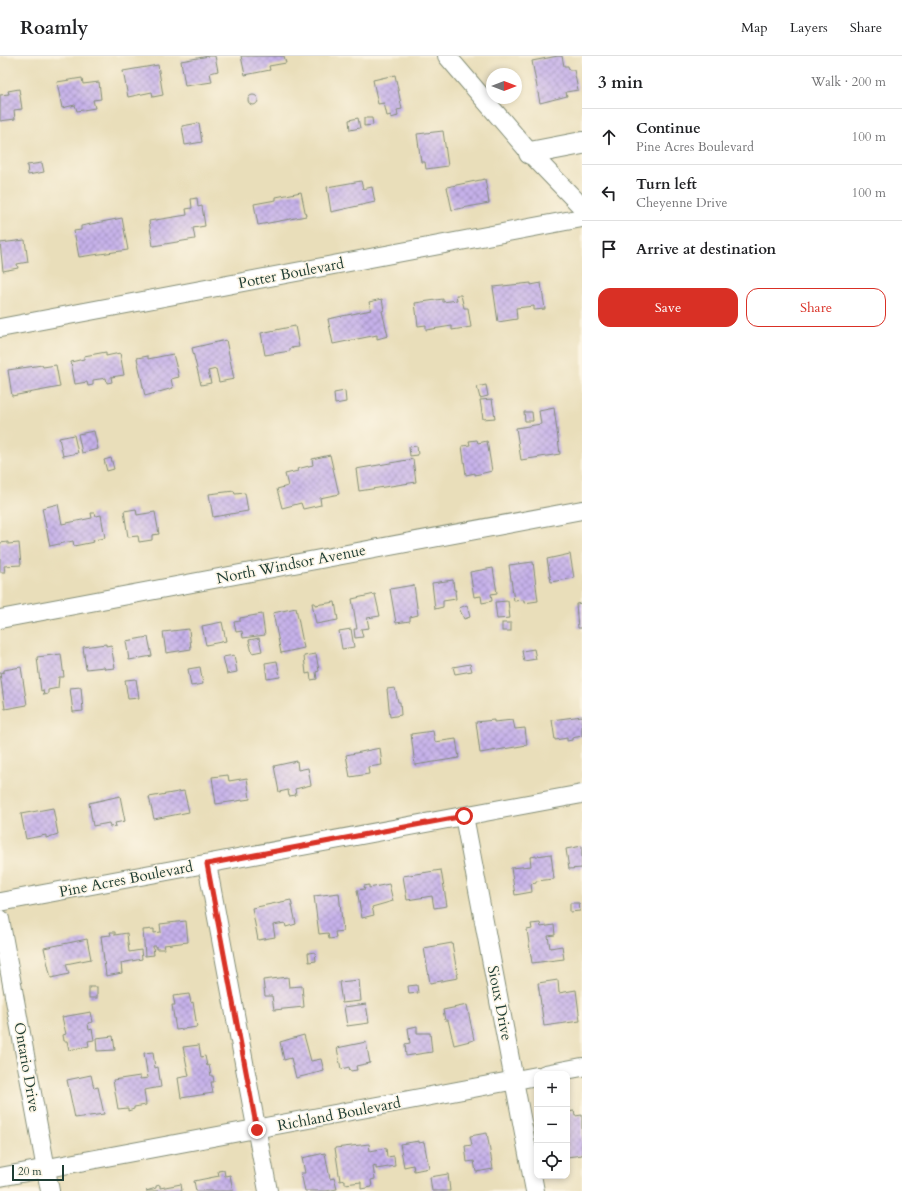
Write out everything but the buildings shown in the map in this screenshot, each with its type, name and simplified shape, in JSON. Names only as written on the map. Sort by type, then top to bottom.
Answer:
[{"type":"street","points":[[448,56],[530,153],[582,207]]},
{"type":"street","points":[[530,153],[582,143]]},
{"type":"street","name":"Potter Boulevard","points":[[0,328],[582,218]]},
{"type":"street","name":"North Windsor Avenue","points":[[0,619],[582,510]]},
{"type":"street","name":"Pine Acres Boulevard","points":[[0,902],[582,794]]},
{"type":"street","name":"Sioux Drive","points":[[464,816],[535,1191]]},
{"type":"street","points":[[207,864],[268,1191]]},
{"type":"street","name":"Ontario Drive","points":[[0,919],[50,1191]]},
{"type":"street","points":[[561,1071],[582,1067]]},
{"type":"street","name":"Richland Boulevard","points":[[0,1177],[257,1130],[534,1077]]},
{"type":"route","points":[[257,1130],[207,864],[464,816]]}]
